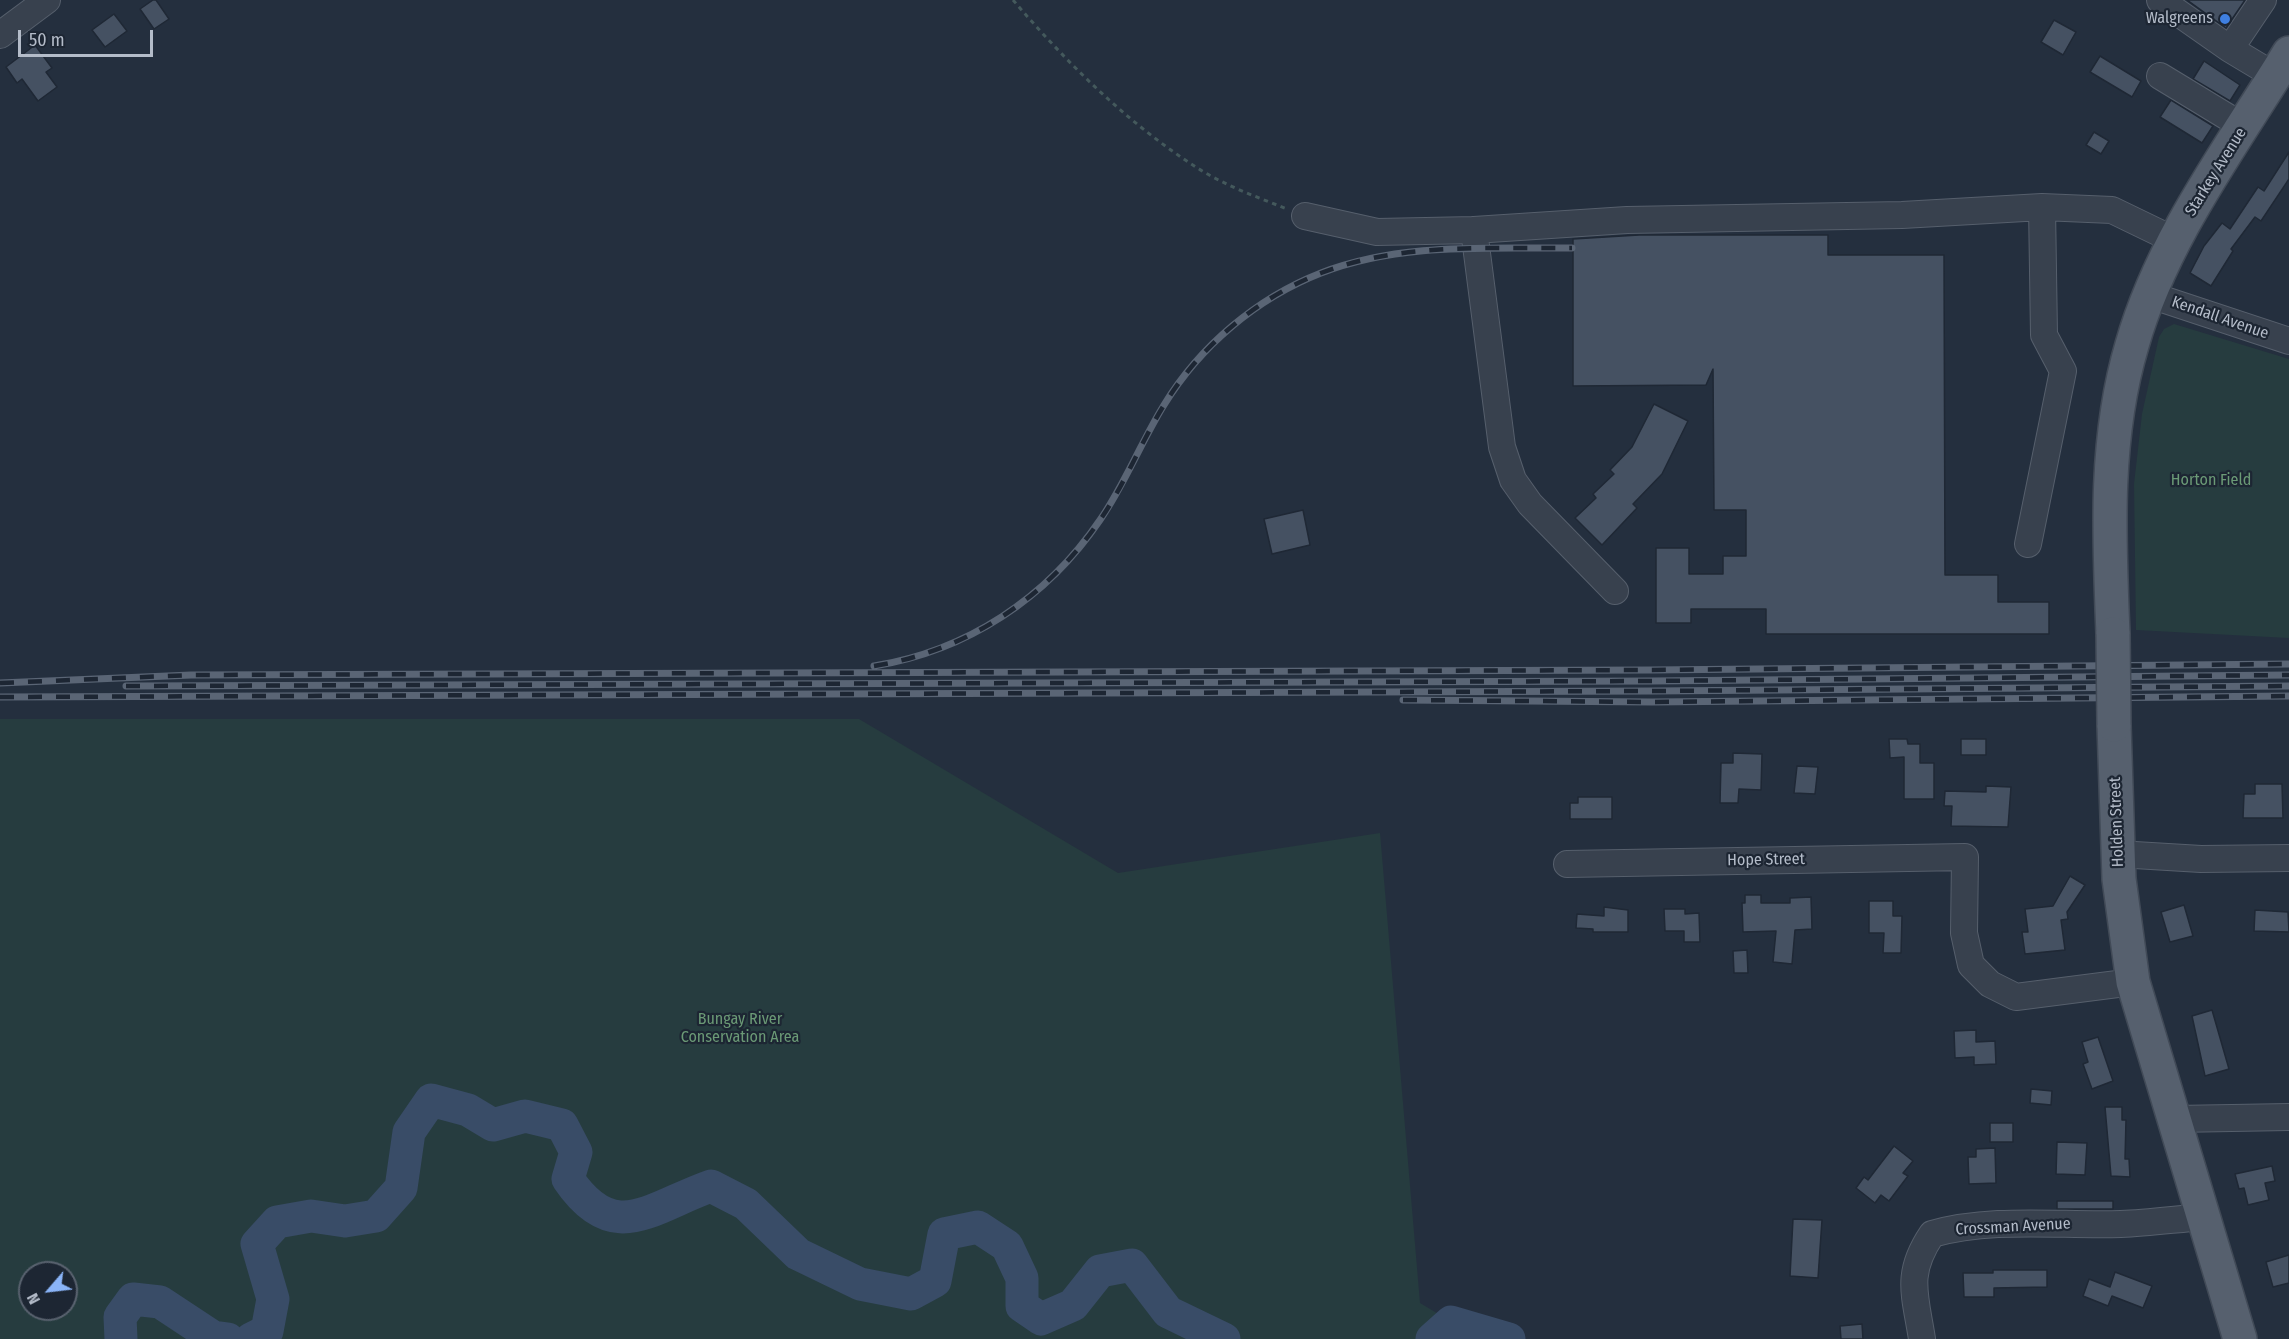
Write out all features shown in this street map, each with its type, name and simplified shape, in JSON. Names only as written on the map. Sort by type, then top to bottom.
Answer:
[{"type":"main road","name":"Starkey Avenue","points":[[2150,295],[2174,240],[2282,65]]},
{"type":"main road","name":"Holden Street","points":[[2150,295],[2132,344],[2120,395],[2110,481],[2114,725],[2118,854],[2123,919],[2133,982],[2241,1339]]},
{"type":"street","points":[[0,35],[47,0]]},
{"type":"street","points":[[2222,36],[2263,0]]},
{"type":"street","points":[[2164,3],[2183,4],[2222,36]]},
{"type":"street","points":[[2164,3],[2222,36],[2282,65]]},
{"type":"street","points":[[2160,76],[2244,127]]},
{"type":"street","points":[[1305,216],[1377,232],[1474,230],[1627,219],[1902,215],[2042,207],[2112,210],[2174,240]]},
{"type":"street","points":[[2028,544],[2063,371],[2044,335],[2042,207]]},
{"type":"street","points":[[1474,230],[1502,447],[1513,480],[1530,504],[1615,591]]},
{"type":"street","name":"Kendall Avenue","points":[[2150,295],[2289,341]]},
{"type":"street","points":[[2118,854],[2201,859],[2289,858]]},
{"type":"street","name":"Hope Street","points":[[1568,864],[1965,857],[1964,933],[1971,965],[1990,984],[2016,997],[2133,982]]},
{"type":"street","points":[[2175,1119],[2289,1117]]},
{"type":"street","name":"Crossman Avenue","points":[[1922,1339],[1913,1279],[1918,1255],[1932,1234],[1951,1228],[2031,1223],[2121,1224],[2204,1217]]},
{"type":"path","points":[[1013,0],[1046,39],[1095,87],[1182,156],[1200,169],[1247,193],[1305,216]]},
{"type":"green space","name":"Horton Field","points":[[2174,324],[2289,359],[2289,638],[2136,630],[2134,484],[2142,414],[2159,337],[2164,329]]},
{"type":"green space","name":"Bungay River Conservation Area","points":[[0,719],[859,719],[1118,873],[1380,833],[1420,1303],[1480,1339],[0,1339]]},
{"type":"building","points":[[156,0],[169,19],[154,29],[140,9]]},
{"type":"building","name":"Walgreens","points":[[2187,0],[2245,0],[2226,28]]},
{"type":"building","points":[[114,14],[127,31],[105,47],[92,30]]},
{"type":"building","points":[[2054,20],[2076,32],[2063,55],[2041,42]]},
{"type":"building","points":[[35,45],[52,68],[46,72],[57,87],[38,101],[22,79],[17,83],[6,67]]},
{"type":"building","points":[[2100,56],[2141,81],[2132,97],[2090,72]]},
{"type":"building","points":[[2204,61],[2240,85],[2230,101],[2193,79]]},
{"type":"building","points":[[2171,100],[2213,126],[2202,143],[2160,117]]},
{"type":"building","points":[[2094,132],[2109,141],[2101,154],[2086,145]]},
{"type":"building","points":[[2289,152],[2289,179],[2261,221],[2255,217],[2231,249],[2233,251],[2211,286],[2190,273],[2204,246],[2222,223],[2230,229],[2258,187],[2264,191]]},
{"type":"building","points":[[1639,235],[1828,235],[1828,255],[1944,255],[1945,575],[1998,575],[1998,602],[2049,602],[2049,634],[1766,634],[1766,609],[1691,609],[1691,623],[1656,623],[1656,548],[1689,548],[1689,574],[1723,574],[1723,556],[1746,556],[1746,510],[1714,510],[1713,369],[1706,385],[1573,386],[1573,239]]},
{"type":"building","points":[[1654,404],[1688,421],[1662,474],[1633,504],[1637,508],[1602,545],[1575,518],[1596,498],[1593,494],[1614,474],[1610,470],[1632,447]]},
{"type":"building","points":[[1303,510],[1310,545],[1272,554],[1264,519]]},
{"type":"building","points":[[1889,739],[1907,739],[1908,744],[1920,744],[1920,763],[1934,763],[1934,799],[1904,799],[1904,757],[1890,758]]},
{"type":"building","points":[[1961,739],[1986,739],[1986,755],[1961,755]]},
{"type":"building","points":[[1733,753],[1762,754],[1761,790],[1739,789],[1738,803],[1720,803],[1721,763],[1733,763]]},
{"type":"building","points":[[1797,766],[1818,767],[1815,794],[1794,793]]},
{"type":"building","points":[[2255,784],[2282,784],[2283,818],[2243,818],[2244,794],[2255,794]]},
{"type":"building","points":[[1986,786],[2011,787],[2008,827],[1951,826],[1952,806],[1944,806],[1945,791],[1986,792]]},
{"type":"building","points":[[1578,797],[1612,797],[1612,819],[1570,819],[1570,803],[1578,803]]},
{"type":"building","points":[[2070,876],[2085,885],[2067,912],[2068,919],[2061,920],[2065,950],[2025,954],[2022,932],[2028,932],[2025,909],[2053,906]]},
{"type":"building","points":[[1745,895],[1761,895],[1761,903],[1790,903],[1790,898],[1811,897],[1812,929],[1795,930],[1792,964],[1773,962],[1776,931],[1743,932],[1742,903],[1745,903]]},
{"type":"building","points":[[1869,901],[1893,901],[1893,916],[1902,916],[1901,953],[1883,953],[1884,933],[1869,933]]},
{"type":"building","points":[[2184,905],[2193,936],[2170,942],[2161,912]]},
{"type":"building","points":[[1604,907],[1628,910],[1628,932],[1593,932],[1593,929],[1576,928],[1577,914],[1604,916]]},
{"type":"building","points":[[1664,909],[1685,909],[1685,914],[1699,913],[1700,942],[1684,942],[1684,931],[1665,931]]},
{"type":"building","points":[[2255,910],[2288,912],[2289,932],[2254,931]]},
{"type":"building","points":[[1747,950],[1748,973],[1734,973],[1733,951]]},
{"type":"building","points":[[2212,1010],[2229,1069],[2205,1076],[2192,1016]]},
{"type":"building","points":[[1976,1030],[1976,1042],[1995,1041],[1996,1064],[1974,1065],[1974,1057],[1955,1058],[1954,1031]]},
{"type":"building","points":[[2098,1037],[2113,1081],[2092,1089],[2083,1064],[2088,1062],[2082,1042]]},
{"type":"building","points":[[2031,1089],[2052,1091],[2051,1105],[2030,1103]]},
{"type":"building","points":[[2105,1107],[2122,1107],[2122,1120],[2126,1120],[2125,1159],[2129,1159],[2130,1177],[2111,1176]]},
{"type":"building","points":[[1990,1123],[2013,1123],[2013,1142],[1990,1142]]},
{"type":"building","points":[[2057,1142],[2087,1143],[2085,1175],[2056,1174]]},
{"type":"building","points":[[1894,1146],[1913,1161],[1903,1173],[1908,1176],[1889,1201],[1881,1195],[1875,1203],[1856,1188],[1864,1177],[1868,1180]]},
{"type":"building","points":[[1995,1148],[1996,1183],[1969,1184],[1968,1157],[1976,1157],[1976,1149]]},
{"type":"building","points":[[2272,1166],[2275,1181],[2265,1183],[2269,1200],[2248,1205],[2244,1188],[2239,1189],[2235,1174]]},
{"type":"building","points":[[2057,1201],[2113,1201],[2113,1209],[2057,1209]]},
{"type":"building","points":[[1793,1219],[1822,1220],[1818,1278],[1790,1276]]},
{"type":"building","points":[[2289,1255],[2289,1283],[2273,1287],[2266,1262]]},
{"type":"building","points":[[1993,1270],[2047,1270],[2047,1287],[1994,1288],[1994,1297],[1964,1297],[1963,1273],[1993,1273]]},
{"type":"building","points":[[2115,1272],[2152,1286],[2143,1308],[2112,1296],[2108,1306],[2083,1296],[2089,1279],[2110,1287]]},
{"type":"building","points":[[1862,1324],[1863,1339],[1841,1339],[1840,1326]]},
{"type":"waterway","points":[[251,1339],[267,1331],[273,1299],[257,1244],[277,1222],[311,1216],[345,1221],[376,1216],[401,1188],[409,1132],[431,1100],[468,1110],[493,1125],[525,1116],[562,1125],[576,1152],[568,1179],[585,1200],[601,1212],[618,1217],[634,1216],[652,1211],[711,1186],[746,1204],[798,1254],[860,1284],[911,1294],[935,1281],[944,1234],[978,1227],[1007,1246],[1022,1278],[1022,1306],[1041,1319],[1073,1305],[1100,1271],[1132,1265],[1168,1312],[1224,1339]]},
{"type":"waterway","points":[[121,1339],[120,1317],[133,1299],[160,1302],[213,1337],[228,1339]]},
{"type":"waterway","points":[[1432,1339],[1451,1322],[1509,1339]]},
{"type":"railway","points":[[874,666],[908,659],[972,634],[1002,617],[1030,597],[1055,574],[1100,520],[1178,383],[1232,326],[1275,296],[1321,273],[1382,256],[1445,249],[1572,248]]},
{"type":"railway","points":[[0,683],[191,675],[1651,670],[2289,664]]},
{"type":"railway","points":[[126,686],[1651,681],[2289,675]]},
{"type":"railway","points":[[0,697],[1652,691],[2289,686]]},
{"type":"railway","points":[[1403,700],[1652,702],[2289,696]]},
{"type":"place","name":"Walgreens","points":[[2225,19]]}]
